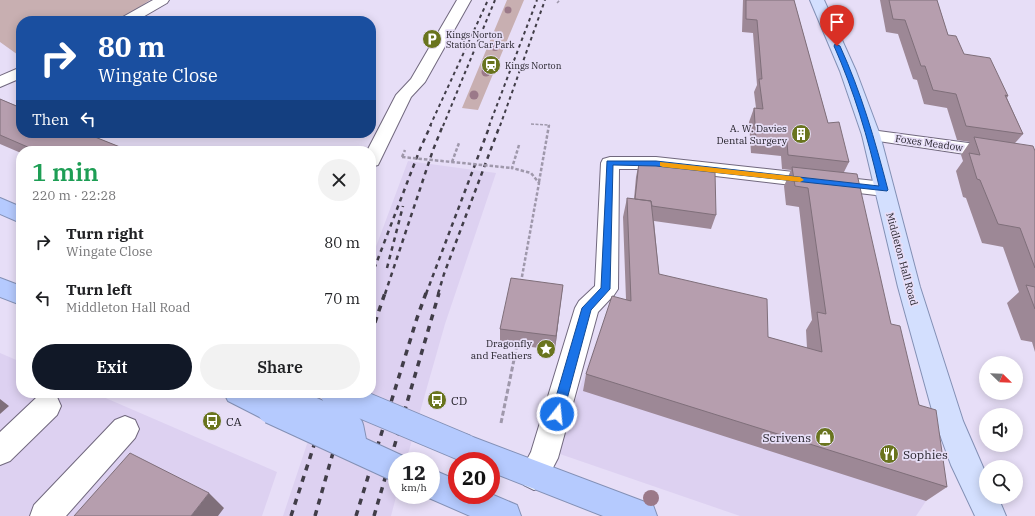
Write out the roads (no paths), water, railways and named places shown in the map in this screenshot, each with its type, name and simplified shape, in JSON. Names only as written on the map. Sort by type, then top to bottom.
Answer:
[{"type":"highway","points":[[0,205],[16,213]]},
{"type":"highway","points":[[0,287],[16,294]]},
{"type":"highway","points":[[346,398],[465,448],[642,516]]},
{"type":"highway","points":[[274,399],[354,448],[388,464]]},
{"type":"highway","points":[[440,488],[506,516]]},
{"type":"main road","name":"Middleton Hall Road","points":[[817,0],[848,71],[871,136],[909,287],[949,421],[966,465],[991,516]]},
{"type":"street","points":[[138,16],[162,0]]},
{"type":"street","points":[[376,151],[404,95],[417,82],[464,0]]},
{"type":"street","points":[[0,82],[16,74]]},
{"type":"street","name":"Foxes Meadow","points":[[871,136],[998,153],[1035,160]]},
{"type":"street","points":[[534,475],[544,458],[586,308],[606,289],[610,162],[656,163],[884,190]]},
{"type":"street","points":[[0,451],[48,406]]},
{"type":"street","points":[[45,516],[125,429]]},
{"type":"railway","points":[[430,126],[488,0]]},
{"type":"railway","points":[[443,126],[495,0]]},
{"type":"railway","points":[[489,126],[537,0]]},
{"type":"railway","points":[[500,126],[545,0]]},
{"type":"railway","points":[[376,264],[420,149],[431,125]]},
{"type":"railway","points":[[385,294],[433,150],[443,125]]},
{"type":"railway","points":[[426,294],[490,125]]},
{"type":"railway","points":[[438,294],[444,274],[500,125]]},
{"type":"railway","points":[[387,268],[403,206]]},
{"type":"railway","points":[[376,319],[385,293]]},
{"type":"railway","points":[[356,516],[426,293]]},
{"type":"railway","points":[[374,516],[439,293]]},
{"type":"railway","points":[[291,516],[329,398]]},
{"type":"railway","points":[[315,516],[349,398]]},
{"type":"place","name":"Kings Norton Station Car Park","points":[[432,39]]},
{"type":"place","name":"Kings Norton","points":[[491,65]]},
{"type":"place","name":"A. W. Davies Dental Surgery","points":[[801,134]]},
{"type":"place","name":"Dragonfly and Feathers","points":[[546,349]]},
{"type":"place","name":"CD","points":[[437,400]]},
{"type":"place","name":"CA","points":[[212,421]]},
{"type":"place","name":"Scrivens","points":[[825,437]]},
{"type":"place","name":"Sophies","points":[[889,454]]}]
